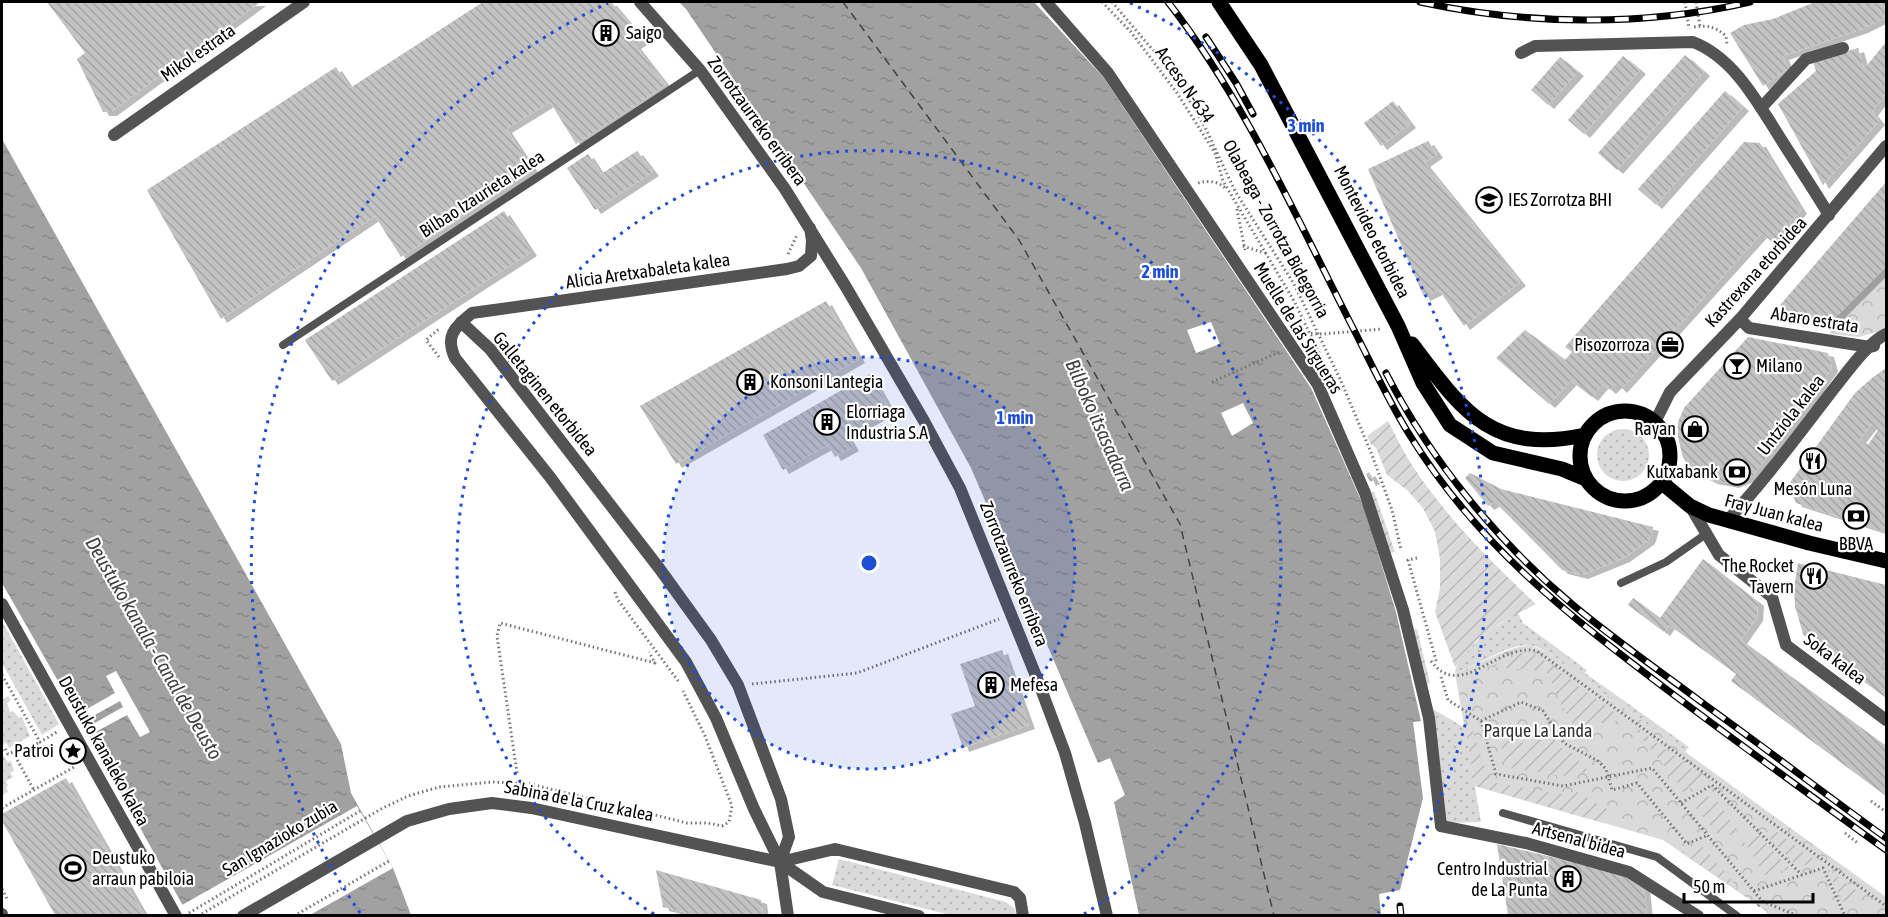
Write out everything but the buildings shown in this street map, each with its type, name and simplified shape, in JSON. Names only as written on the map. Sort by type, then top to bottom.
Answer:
[{"type":"main road","name":"Montevideo etorbidea","points":[[1219,2],[1262,65],[1398,326],[1423,383],[1450,425],[1493,453],[1562,469],[1586,479]]},
{"type":"main road","name":"Montevideo etorbidea","points":[[1398,326],[1447,390],[1467,412],[1494,430],[1517,438],[1554,440],[1585,435]]},
{"type":"main road","points":[[1616,411],[1643,414],[1655,422],[1664,432],[1669,444],[1668,471],[1661,482],[1651,492],[1638,499],[1623,501],[1608,498],[1596,490],[1586,479],[1580,465],[1580,450],[1585,435],[1592,425],[1603,416],[1616,411]]},
{"type":"main road","name":"Fray Juan kalea","points":[[1661,482],[1690,506],[1727,521],[1887,561]]},
{"type":"street","name":"Mikol estrata","points":[[114,135],[304,2]]},
{"type":"street","name":"Zorrotzaurreko erribera","points":[[640,2],[700,70],[785,189],[835,268],[960,488],[1012,614],[1065,753],[1107,915]]},
{"type":"street","name":"Muelle de las Sirgueras","points":[[1046,2],[1108,73],[1318,385],[1365,493],[1403,610],[1429,718],[1441,826]]},
{"type":"street","points":[[1521,53],[1535,46],[1693,42],[1703,46],[1725,64],[1750,91],[1829,215]]},
{"type":"street","points":[[1761,108],[1806,60],[1843,48]]},
{"type":"street","name":"Kastrexana etorbidea","points":[[1655,422],[1670,392],[1740,319],[1887,146]]},
{"type":"street","points":[[805,262],[811,256],[810,228]]},
{"type":"street","points":[[805,262],[835,268]]},
{"type":"street","name":"Alicia Aretxabaleta kalea","points":[[461,322],[472,314],[787,269],[805,262]]},
{"type":"street","name":"Abaro estrata","points":[[1740,319],[1749,328],[1870,347],[1887,342]]},
{"type":"street","name":"Galletaginen etorbidea","points":[[780,862],[789,837],[781,799],[738,685],[711,640],[659,568],[490,349],[461,322],[452,333],[449,346],[455,358],[550,477],[686,662],[716,718],[754,809],[780,862],[788,915]]},
{"type":"street","name":"Untziola kalea","points":[[1727,521],[1756,490],[1839,383],[1870,347],[1887,334]]},
{"type":"street","name":"Soka kalea","points":[[1690,506],[1719,555],[1772,597],[1786,645],[1887,720]]},
{"type":"street","name":"Deustuko kanaleko kalea","points":[[2,604],[88,760],[182,915]]},
{"type":"street","name":"Sabina de la Cruz kalea","points":[[243,915],[407,821],[449,809],[492,802],[531,808],[780,862],[823,892],[920,915]]},
{"type":"street","name":"Artsenal bidea","points":[[1441,826],[1526,843],[1629,872],[1698,915]]},
{"type":"street","name":"Sabina de la Cruz kalea","points":[[780,862],[835,849],[1014,892],[1020,898],[1023,915]]},
{"type":"lane","name":"Bilbao Izaurieta kalea","points":[[283,345],[700,70]]},
{"type":"lane","points":[[1622,583],[1666,562],[1706,534]]},
{"type":"lane","points":[[1503,813],[1657,857],[1737,915]]},
{"type":"path","name":"Acceso N-634","points":[[1102,2],[1131,32],[1177,93],[1215,153],[1223,181],[1268,254]]},
{"type":"path","name":"Olabeaga - Zorrotza Bidegorria","points":[[1112,2],[1175,76],[1204,127],[1235,191],[1294,284],[1313,321],[1372,455]]},
{"type":"path","points":[[1696,2],[1702,35]]},
{"type":"path","points":[[1199,182],[1209,181],[1225,188],[1238,211],[1246,255]]},
{"type":"path","points":[[1296,333],[1323,334],[1382,330],[1398,326]]},
{"type":"path","points":[[1212,382],[1292,346]]},
{"type":"path","points":[[1417,558],[1408,560],[1437,664]]},
{"type":"path","points":[[738,685],[857,674],[1012,614]]},
{"type":"path","points":[[517,773],[497,636],[500,623],[655,663],[649,652]]},
{"type":"path","points":[[1428,656],[1439,671],[1454,676],[1464,676],[1508,653],[1525,649],[1537,651],[1887,906]]},
{"type":"path","points":[[2,675],[40,742]]},
{"type":"path","points":[[1441,677],[1448,700],[1481,721],[1496,774],[1563,786],[1652,768],[1762,901],[1788,914],[1797,915]]},
{"type":"path","points":[[1481,721],[1521,702],[1543,711],[1564,743],[1598,761],[1606,769],[1612,790],[1637,783],[1687,844],[1708,835]]},
{"type":"path","points":[[15,756],[69,726]]},
{"type":"path","points":[[2,750],[5,748],[8,754],[13,752],[34,790]]},
{"type":"path","points":[[2,808],[88,760]]},
{"type":"path","points":[[1681,803],[1712,785],[1802,875]]},
{"type":"path","points":[[1871,801],[1887,812]]},
{"type":"path","name":"San Ignazioko zubia","points":[[182,915],[360,812]]},
{"type":"path","points":[[1845,833],[1859,844]]},
{"type":"path","points":[[198,915],[338,834]]},
{"type":"path","points":[[294,915],[389,861]]},
{"type":"path","points":[[1754,891],[1822,868],[1845,915]]},
{"type":"path","points":[[1758,906],[1762,901]]},
{"type":"green space","points":[[1886,267],[1886,329],[1859,337],[1830,334],[1832,321]]},
{"type":"green space","points":[[1388,421],[1423,482],[1485,554],[1536,604],[1502,622],[1476,641],[1455,667],[1435,612],[1440,588],[1440,559],[1435,532],[1423,508],[1407,490],[1387,475],[1376,448],[1367,436]]},
{"type":"green space","points":[[1618,429],[1628,429],[1637,433],[1645,441],[1649,455],[1645,469],[1637,477],[1628,481],[1618,481],[1609,477],[1601,469],[1597,460],[1597,450],[1601,441],[1609,433]]},
{"type":"green space","points":[[1374,491],[1395,552],[1390,553],[1369,493]]},
{"type":"green space","points":[[1518,613],[1523,623],[1587,670],[1585,673],[1689,747],[1685,752],[1547,652],[1535,646],[1512,648],[1455,673],[1463,656],[1480,638]]},
{"type":"green space","points":[[2,621],[59,724],[42,735],[2,663]]},
{"type":"green space","points":[[1417,629],[1430,683],[1425,685],[1411,630]]},
{"type":"green space","name":"Parque La Landa","points":[[1530,645],[1547,652],[1886,897],[1886,915],[1768,915],[1766,911],[1663,840],[1475,786],[1455,673],[1501,653]]},
{"type":"green space","points":[[1524,652],[1541,658],[1621,717],[1609,726],[1596,720],[1577,731],[1563,708],[1546,671],[1489,667]]},
{"type":"green space","points":[[8,696],[11,700],[7,703],[10,712],[13,711],[19,718],[22,717],[30,736],[9,748],[6,743],[2,745],[2,700]]},
{"type":"green space","points":[[1433,709],[1465,728],[1481,822],[1445,823]]},
{"type":"green space","points":[[1497,722],[1506,733],[1521,743],[1553,737],[1560,747],[1570,751],[1589,772],[1562,776],[1505,767]]},
{"type":"green space","points":[[1630,723],[1704,778],[1685,792]]},
{"type":"green space","points":[[1471,727],[1490,782],[1567,795],[1577,792],[1613,812],[1603,823],[1475,786],[1465,728]]},
{"type":"green space","points":[[2,754],[8,762],[11,761],[14,771],[10,773],[13,777],[6,781],[8,792],[2,795]]},
{"type":"green space","points":[[1714,795],[1738,833],[1720,837],[1691,802]]},
{"type":"green space","points":[[1774,830],[1817,862],[1798,867],[1764,833]]},
{"type":"green space","points":[[1758,834],[1790,869],[1765,875],[1742,838]]},
{"type":"green space","points":[[1703,847],[1745,896],[1681,852]]},
{"type":"green space","points":[[839,859],[1006,902],[1015,909],[1016,915],[950,915],[832,885]]},
{"type":"green space","points":[[1827,869],[1860,893],[1843,902]]},
{"type":"water","name":"Bilboko itsasadarra","points":[[679,2],[1034,2],[1104,78],[1311,388],[1364,507],[1396,612],[1421,721],[1413,722],[1423,798],[1400,890],[1379,894],[1381,915],[1139,915],[1114,802],[1125,795],[1110,758],[1098,763],[971,468],[861,268],[686,9]]},
{"type":"water","name":"Deustuko kanala - Canal de Deusto","points":[[2,139],[341,744],[351,793],[393,868],[411,915],[188,915],[2,583]]},
{"type":"pier","points":[[1211,322],[1220,344],[1196,353],[1187,330]]},
{"type":"pier","points":[[1243,403],[1253,423],[1232,436],[1221,413]]},
{"type":"pier","points":[[116,671],[150,732],[140,737],[127,715],[90,735],[86,728],[123,707],[120,701],[82,722],[78,714],[115,693],[106,676]]},
{"type":"pier","points":[[357,806],[393,868],[310,915],[188,916],[182,905]]},
{"type":"ferry route","points":[[843,2],[1019,240],[1180,524],[1274,916]]},
{"type":"railway","points":[[1168,2],[1221,79],[1268,160],[1401,421],[1464,511],[1527,576],[1595,635],[1886,850]]},
{"type":"railway","points":[[1420,2],[1502,15],[1585,20],[1668,16],[1750,2]]},
{"type":"railway","points":[[1206,37],[1253,114]]},
{"type":"railway","points":[[1386,373],[1404,406],[1445,468],[1493,527],[1545,581],[1621,643],[1886,838]]},
{"type":"railway","points":[[1400,906],[1401,916]]},
{"type":"place","name":"Saigo","points":[[606,33]]},
{"type":"place","name":"IES Zorrotza BHI","points":[[1489,200]]},
{"type":"place","name":"Pisozorroza","points":[[1670,345]]},
{"type":"place","name":"Milano","points":[[1737,366]]},
{"type":"place","name":"Konsoni Lantegia","points":[[750,382]]},
{"type":"place","name":"Elorriaga Industria S.A","points":[[827,422]]},
{"type":"place","name":"Rayan","points":[[1695,429]]},
{"type":"place","name":"Mesón Luna","points":[[1813,461]]},
{"type":"place","name":"Kutxabank","points":[[1737,472]]},
{"type":"place","name":"BBVA","points":[[1856,516]]},
{"type":"place","name":"The Rocket Tavern","points":[[1814,576]]},
{"type":"place","name":"Mefesa","points":[[991,685]]},
{"type":"place","name":"Patroi","points":[[73,751]]},
{"type":"place","name":"Deustuko arraun pabiloia","points":[[73,868]]},
{"type":"place","name":"Centro Industrial de La Punta","points":[[1568,879]]}]
